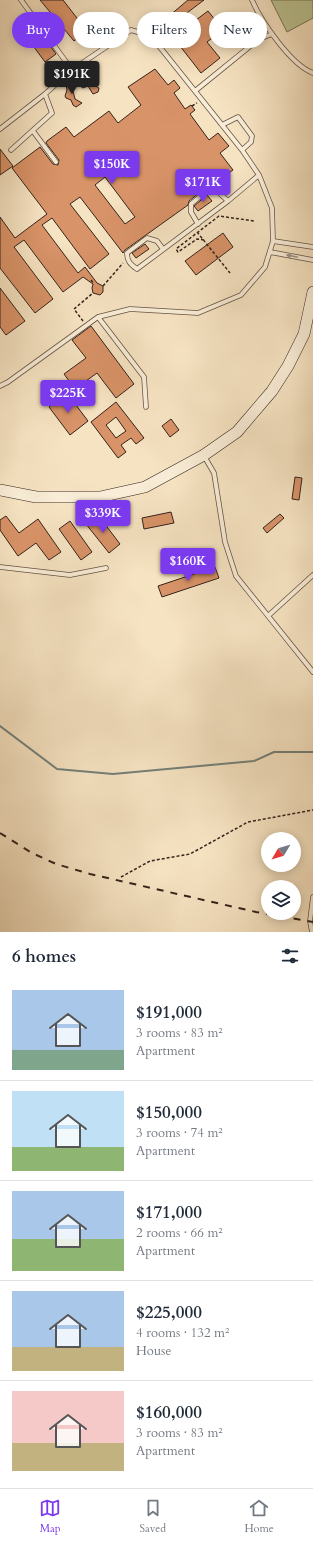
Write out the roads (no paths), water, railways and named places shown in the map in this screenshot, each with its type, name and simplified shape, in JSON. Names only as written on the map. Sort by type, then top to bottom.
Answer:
[{"type":"street","points":[[0,490],[36,497],[100,497],[145,486],[204,455],[237,432],[272,391],[309,335],[313,292]]},
{"type":"lane","points":[[21,0],[72,70]]},
{"type":"lane","points":[[252,0],[272,34],[294,61],[313,73]]},
{"type":"lane","points":[[0,129],[45,94],[72,70],[131,30],[151,36],[242,150],[259,175],[272,208],[273,241],[265,267],[241,295],[198,313],[130,309],[98,317],[8,382],[0,386]]},
{"type":"lane","points":[[195,91],[259,39],[272,34]]},
{"type":"lane","points":[[11,150],[52,113],[45,94]]},
{"type":"lane","points":[[222,125],[238,117],[252,136],[251,142],[242,150]]},
{"type":"lane","points":[[33,131],[56,162]]},
{"type":"lane","points":[[163,249],[157,241],[147,238],[127,253],[127,259],[130,265],[137,269],[228,201],[259,175]]},
{"type":"lane","points":[[198,224],[192,212],[191,204],[208,190],[216,190],[228,201]]},
{"type":"lane","points":[[273,241],[313,247]]},
{"type":"lane","points":[[270,252],[313,260]]},
{"type":"lane","points":[[98,317],[144,377],[146,407]]},
{"type":"lane","points":[[204,455],[214,473],[225,542],[236,576],[313,672]]},
{"type":"lane","points":[[0,566],[70,575],[106,568]]},
{"type":"lane","points":[[268,616],[313,575]]},
{"type":"lane","points":[[312,932],[310,921],[313,897]]},
{"type":"waterway","points":[[0,726],[57,769],[113,774],[254,761],[274,752],[313,752]]},
{"type":"railway","points":[[0,833],[32,853],[56,864],[90,874],[256,912],[313,922]]}]
